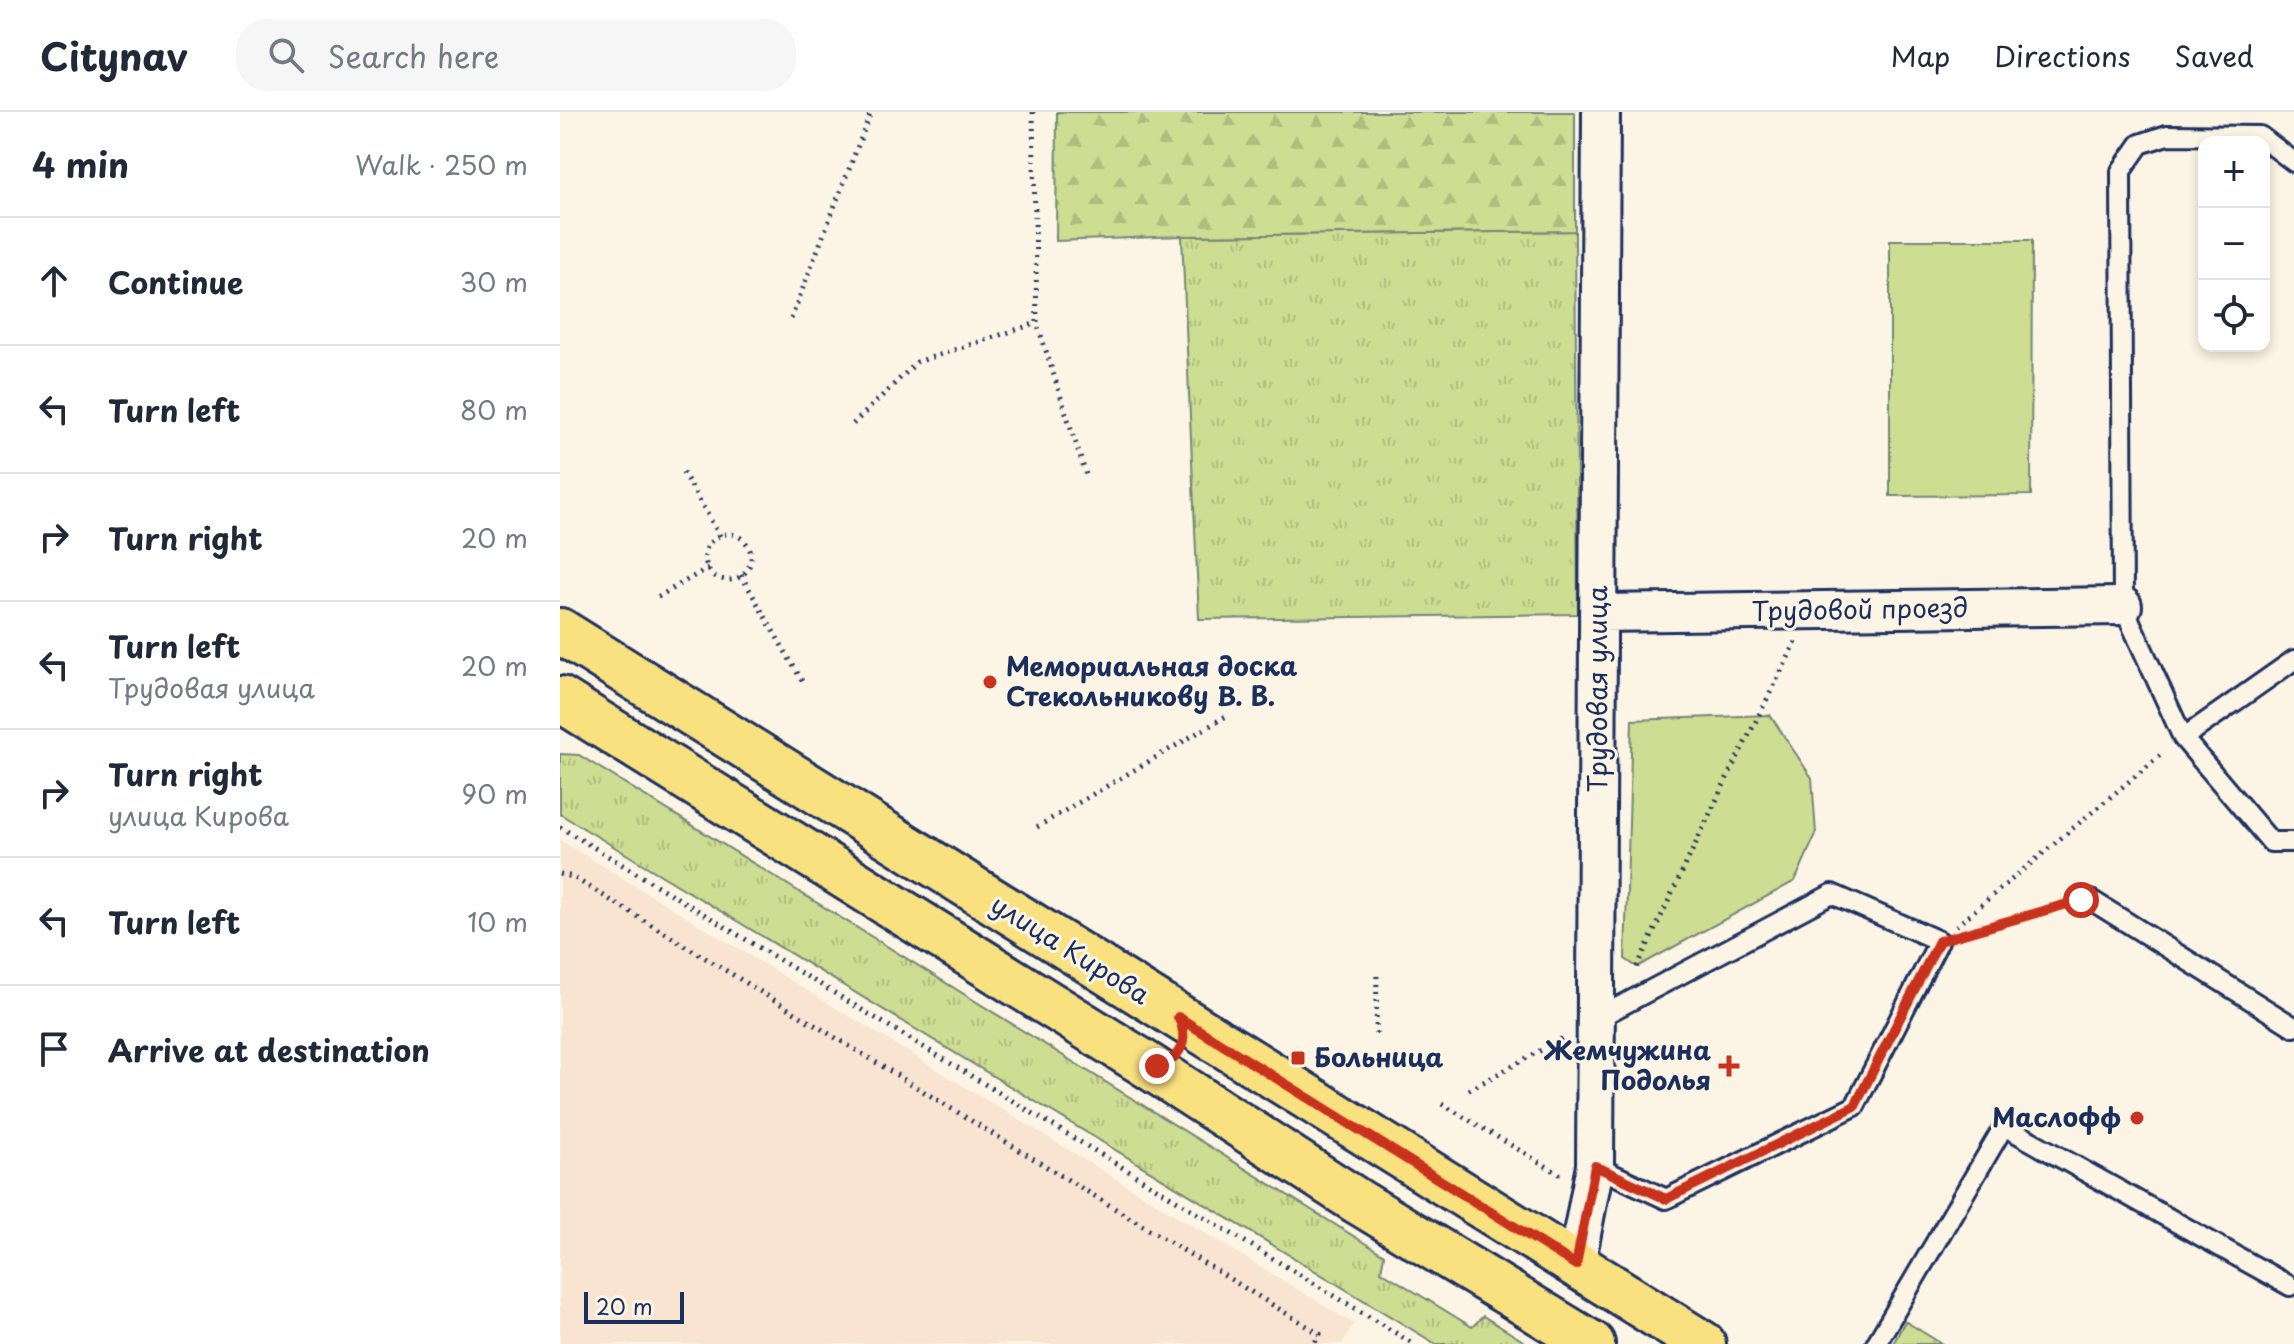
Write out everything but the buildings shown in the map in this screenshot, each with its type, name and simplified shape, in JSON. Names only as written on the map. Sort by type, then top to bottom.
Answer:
[{"type":"main road","name":"улица Кирова","points":[[560,631],[1703,1344]]},
{"type":"main road","points":[[560,699],[1144,1063],[1357,1201],[1592,1344]]},
{"type":"main road","points":[[1144,1063],[1157,1066],[1169,1062],[1179,1053],[1184,1042],[1184,1028],[1178,1017]]},
{"type":"main road","points":[[1611,1344],[1614,1321],[1630,1312],[1652,1313]]},
{"type":"street","name":"Трудовая улица","points":[[1576,1265],[1593,1179],[1601,112]]},
{"type":"street","name":"Трудовой проезд","points":[[1598,613],[2123,606]]},
{"type":"lane","points":[[2294,162],[2260,136],[2167,135],[2140,144],[2121,171],[2123,606],[2183,738],[2271,842],[2294,842]]},
{"type":"lane","points":[[2183,738],[2294,660]]},
{"type":"lane","points":[[1593,1179],[1666,1199],[1855,1106],[1939,941],[1832,894],[1596,1006]]},
{"type":"lane","points":[[2091,900],[2294,1027]]},
{"type":"lane","points":[[1876,1344],[2004,1126],[2290,1286]]},
{"type":"path","points":[[791,319],[871,112]]},
{"type":"path","points":[[1033,112],[1037,323],[1087,478]]},
{"type":"path","points":[[853,424],[917,362],[1037,323]]},
{"type":"path","points":[[683,472],[720,536]]},
{"type":"path","points":[[723,534],[738,536],[748,545],[752,559],[746,573],[734,580],[719,579],[708,568],[705,555],[710,542],[723,534]]},
{"type":"path","points":[[658,597],[708,568]]},
{"type":"path","points":[[741,575],[805,686]]},
{"type":"path","points":[[1469,1090],[1596,1006],[1637,967],[1724,784],[1812,610]]},
{"type":"path","points":[[1037,827],[1228,715]]},
{"type":"path","points":[[1939,941],[2137,772],[2183,738]]},
{"type":"path","points":[[560,827],[1414,1344]]},
{"type":"path","points":[[560,874],[573,877],[1320,1334],[1314,1344]]},
{"type":"path","points":[[1939,941],[2081,900],[2091,900]]},
{"type":"path","points":[[1376,1034],[1377,971]]},
{"type":"path","points":[[1442,1104],[1593,1179]]},
{"type":"shaded area","points":[[560,840],[1354,1324],[1342,1344],[560,1344]]},
{"type":"green space","points":[[1057,112],[1575,112],[1575,231],[1182,236],[1056,241]]},
{"type":"green space","points":[[1575,231],[1578,614],[1199,619],[1182,236]]},
{"type":"green space","points":[[1890,240],[2032,240],[2031,495],[1890,496]]},
{"type":"green space","points":[[1770,715],[1812,778],[1816,834],[1795,881],[1637,967],[1625,959],[1632,720]]},
{"type":"green space","points":[[560,754],[579,755],[1384,1255],[1381,1271],[1472,1327],[1483,1316],[1528,1344],[1436,1344],[560,814]]},
{"type":"green space","points":[[1905,1321],[1942,1344],[1893,1344]]},
{"type":"place","name":"Мемориальная доска Стекольникову В. В.","points":[[990,682]]},
{"type":"place","name":"Больница","points":[[1298,1058]]},
{"type":"place","name":"Жемчужина Подолья","points":[[1729,1066]]},
{"type":"place","name":"Маслофф","points":[[2137,1118]]},
{"type":"route","points":[[1157,1066],[1169,1062],[1179,1053],[1184,1042],[1184,1028],[1178,1017],[1576,1265],[1595,1166],[1666,1199],[1855,1106],[1939,941],[2081,900]]}]
